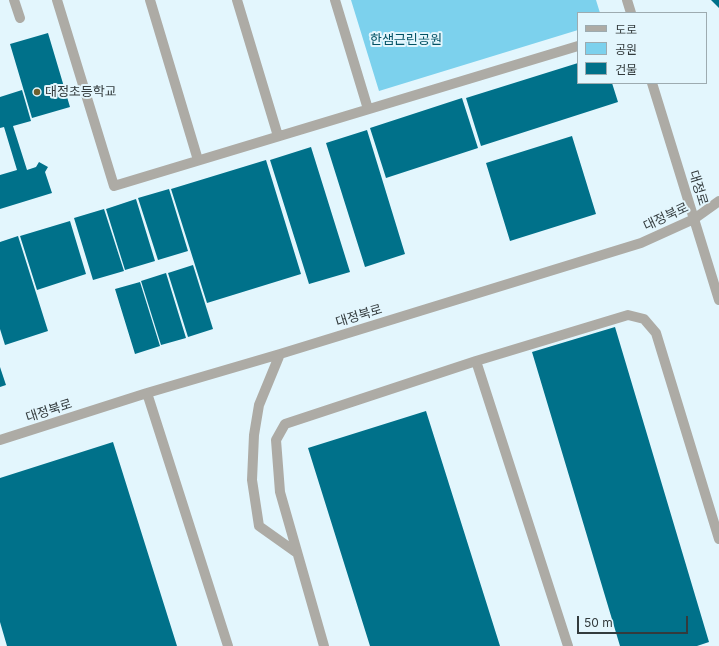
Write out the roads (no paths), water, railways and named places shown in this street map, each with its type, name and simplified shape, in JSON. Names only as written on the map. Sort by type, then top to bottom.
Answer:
[{"type":"street","points":[[14,0],[20,18]]},
{"type":"street","points":[[57,0],[114,186],[577,46]]},
{"type":"street","points":[[150,0],[198,160]]},
{"type":"street","points":[[237,0],[278,136]]},
{"type":"street","points":[[335,0],[368,109]]},
{"type":"street","points":[[627,0],[630,12]]},
{"type":"street","name":"대정로","points":[[652,84],[719,300]]},
{"type":"street","name":"대정북로","points":[[0,440],[147,393],[280,354],[641,243],[694,219],[719,201]]},
{"type":"street","points":[[324,646],[280,492],[276,440],[285,424],[476,361],[628,315],[644,319],[656,333],[719,539]]},
{"type":"street","points":[[280,354],[260,405],[254,435],[252,480],[259,526],[297,553]]},
{"type":"street","points":[[476,361],[568,646]]},
{"type":"street","points":[[147,393],[228,646]]},
{"type":"place","name":"대정초등학교","points":[[37,92]]},
{"type":"park label","name":"한샘근린공원","points":[[406,40]]}]
